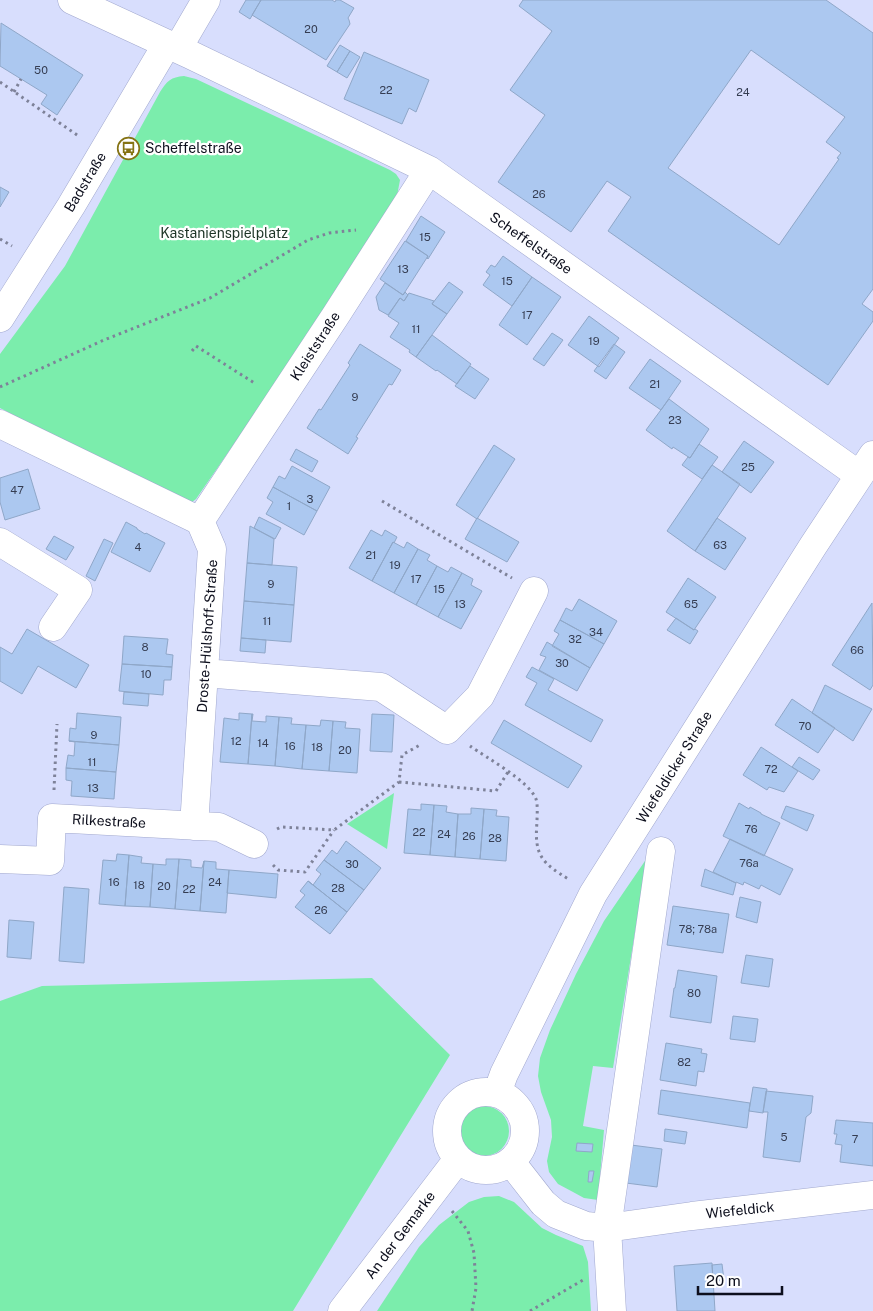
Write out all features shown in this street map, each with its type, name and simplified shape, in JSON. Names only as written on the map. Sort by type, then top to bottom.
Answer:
[{"type":"street","name":"Scheffelstraße","points":[[72,0],[429,170],[866,465]]},
{"type":"street","name":"Badstraße","points":[[0,318],[172,46],[206,0]]},
{"type":"street","name":"Kleiststraße","points":[[200,521],[429,170]]},
{"type":"street","points":[[0,424],[200,521]]},
{"type":"street","name":"Wiefeldicker Straße","points":[[497,1093],[594,894],[866,465]]},
{"type":"street","name":"Droste-Hülshoff-Straße","points":[[194,826],[212,548],[200,521]]},
{"type":"street","points":[[0,542],[78,590],[53,627]]},
{"type":"street","points":[[204,673],[380,687],[447,730],[480,696],[534,591]]},
{"type":"street","name":"Rilkestraße","points":[[0,859],[50,860],[52,818],[219,827],[254,844]]},
{"type":"street","points":[[612,1311],[607,1228],[661,851]]},
{"type":"street","points":[[479,1092],[497,1093],[507,1097],[516,1105],[523,1116],[524,1144],[519,1154],[511,1162],[500,1168],[487,1171],[468,1167],[452,1152],[447,1140],[448,1118],[455,1106],[466,1097],[479,1092]]},
{"type":"street","name":"An der Gemarke","points":[[342,1311],[458,1159]]},
{"type":"street","points":[[511,1162],[543,1203],[556,1214],[586,1226],[607,1228]]},
{"type":"street","name":"Wiefeldick","points":[[607,1228],[692,1216],[873,1196]]},
{"type":"path","points":[[14,92],[21,79]]},
{"type":"path","points":[[0,82],[103,153]]},
{"type":"path","points":[[0,387],[104,340],[210,298],[308,240],[329,233],[356,230],[370,236],[381,244]]},
{"type":"path","points":[[192,351],[196,346],[280,400]]},
{"type":"path","points":[[382,501],[534,591]]},
{"type":"path","points":[[52,818],[57,724]]},
{"type":"path","points":[[399,782],[402,755],[447,730],[530,789],[536,800],[536,844],[539,854],[550,868],[594,894]]},
{"type":"path","points":[[334,830],[281,827],[254,844],[278,870],[305,872],[334,830],[399,782],[496,791],[508,772]]},
{"type":"path","points":[[435,1189],[468,1231],[474,1252],[476,1281],[472,1311]]},
{"type":"path","points":[[530,1311],[609,1265]]},
{"type":"green space","name":"Kastanienspielplatz","points":[[184,76],[196,79],[390,170],[400,180],[397,196],[269,393],[196,499],[192,502],[180,501],[0,408],[0,354],[65,266],[163,88],[167,82],[176,77]]},
{"type":"green space","points":[[394,793],[387,849],[347,824]]},
{"type":"green space","points":[[647,858],[613,1068],[593,1066],[583,1126],[604,1130],[598,1200],[584,1198],[558,1184],[549,1172],[547,1161],[552,1137],[551,1120],[541,1092],[538,1076],[540,1058],[550,1030],[576,974],[604,921]]},
{"type":"green space","points":[[372,978],[450,1055],[293,1311],[0,1311],[0,1001],[42,986]]},
{"type":"green space","points":[[479,1106],[489,1106],[502,1113],[509,1126],[509,1136],[502,1149],[489,1156],[479,1156],[470,1152],[463,1145],[459,1136],[459,1126],[463,1117],[470,1110]]},
{"type":"green space","points":[[499,1196],[514,1202],[542,1228],[583,1246],[588,1262],[591,1311],[377,1311],[419,1247],[439,1225],[469,1202],[484,1197]]},
{"type":"building","points":[[246,0],[261,0],[250,19],[239,12]]},
{"type":"building","points":[[261,0],[332,0],[335,2],[340,0],[354,8],[348,18],[350,24],[326,60],[252,15]]},
{"type":"building","points":[[523,0],[826,0],[873,33],[873,289],[862,304],[873,312],[873,321],[828,385],[608,231],[631,197],[607,181],[571,232],[498,182],[545,115],[510,90],[552,31],[519,6]],"holes":[[[751,50],[845,117],[826,142],[841,153],[837,158],[839,159],[779,245],[668,168]]]},
{"type":"building","points":[[1,23],[83,75],[57,115],[41,104],[47,95],[0,66]]},
{"type":"building","points":[[340,45],[350,51],[337,72],[327,66]]},
{"type":"building","points":[[350,51],[360,57],[347,78],[337,72]]},
{"type":"building","points":[[364,52],[429,80],[416,112],[409,108],[402,124],[344,99]]},
{"type":"building","points":[[0,187],[9,192],[0,207]]},
{"type":"building","points":[[421,216],[445,232],[428,259],[428,256],[406,241]]},
{"type":"building","points":[[405,241],[428,256],[403,295],[380,279]]},
{"type":"building","points":[[503,256],[532,277],[512,306],[483,285],[490,275],[486,272],[491,265],[495,267]]},
{"type":"building","points":[[532,277],[561,297],[527,345],[499,325]]},
{"type":"building","points":[[449,282],[463,292],[447,314],[432,304]]},
{"type":"building","points":[[385,283],[403,295],[405,292],[408,295],[404,301],[400,298],[388,315],[379,310],[376,297]]},
{"type":"building","points":[[409,293],[434,301],[432,304],[447,314],[416,357],[409,352],[410,350],[390,337],[399,323],[388,316],[400,298],[404,301]]},
{"type":"building","points":[[589,316],[619,338],[599,367],[568,345]]},
{"type":"building","points":[[552,333],[563,340],[544,366],[533,359]]},
{"type":"building","points":[[432,335],[471,364],[457,384],[416,357]]},
{"type":"building","points":[[360,344],[401,370],[392,385],[389,384],[356,437],[358,438],[348,454],[307,428],[350,365],[348,363]]},
{"type":"building","points":[[614,344],[625,352],[606,379],[594,371]]},
{"type":"building","points":[[650,359],[681,381],[661,410],[629,388]]},
{"type":"building","points":[[470,366],[489,379],[475,399],[455,386]]},
{"type":"building","points":[[669,399],[709,429],[690,458],[673,447],[672,449],[646,430]]},
{"type":"building","points":[[744,441],[774,462],[751,493],[722,472]]},
{"type":"building","points":[[699,444],[718,457],[702,479],[682,465],[688,457],[690,458]]},
{"type":"building","points":[[494,445],[515,459],[477,519],[456,505]]},
{"type":"building","points":[[296,449],[318,461],[312,472],[290,460]]},
{"type":"building","points":[[712,465],[740,484],[695,551],[667,531]]},
{"type":"building","points":[[292,466],[330,487],[317,511],[273,487],[279,476],[285,479]]},
{"type":"building","points":[[28,469],[40,509],[5,520],[0,502],[0,478]]},
{"type":"building","points":[[273,487],[317,511],[304,535],[266,514],[273,502],[267,498]]},
{"type":"building","points":[[259,517],[281,528],[275,539],[254,528]]},
{"type":"building","points":[[477,518],[519,542],[507,562],[465,539]]},
{"type":"building","points":[[717,518],[746,538],[725,570],[695,551]]},
{"type":"building","points":[[126,522],[145,534],[165,543],[150,572],[111,552]]},
{"type":"building","points":[[250,526],[274,539],[272,565],[247,563]]},
{"type":"building","points":[[371,530],[382,536],[385,530],[397,537],[372,581],[349,568]]},
{"type":"building","points":[[54,536],[74,547],[66,560],[46,549]]},
{"type":"building","points":[[104,539],[113,543],[95,581],[86,576]]},
{"type":"building","points":[[393,542],[404,548],[407,542],[418,549],[394,593],[372,581]]},
{"type":"building","points":[[418,549],[430,555],[427,560],[437,566],[416,605],[394,593]]},
{"type":"building","points":[[247,563],[297,567],[294,605],[244,601]]},
{"type":"building","points":[[437,566],[448,572],[451,567],[462,573],[438,617],[416,605]]},
{"type":"building","points":[[462,573],[473,579],[471,585],[482,591],[461,629],[438,617]]},
{"type":"building","points":[[688,578],[716,597],[694,630],[666,612]]},
{"type":"building","points":[[579,599],[617,621],[604,644],[560,620],[566,608],[572,611]]},
{"type":"building","points":[[244,601],[294,605],[291,642],[241,638]]},
{"type":"building","points":[[872,603],[873,685],[870,690],[832,665]]},
{"type":"building","points":[[676,618],[698,631],[690,644],[667,630]]},
{"type":"building","points":[[560,620],[604,644],[590,668],[552,646],[559,634],[554,631]]},
{"type":"building","points":[[27,629],[89,665],[76,688],[38,666],[22,694],[0,681],[0,647],[12,654]]},
{"type":"building","points":[[124,636],[168,639],[166,654],[173,655],[172,667],[122,664]]},
{"type":"building","points":[[241,638],[266,640],[265,653],[240,651]]},
{"type":"building","points":[[547,642],[590,668],[577,691],[539,670],[546,657],[540,655]]},
{"type":"building","points":[[122,664],[172,667],[171,680],[164,680],[163,695],[119,691]]},
{"type":"building","points":[[532,667],[554,679],[548,690],[603,720],[591,742],[525,705],[537,683],[526,677]]},
{"type":"building","points":[[825,685],[872,709],[853,741],[812,713]]},
{"type":"building","points":[[124,692],[149,694],[148,706],[123,704]]},
{"type":"building","points":[[792,699],[835,728],[818,753],[775,725]]},
{"type":"building","points":[[77,713],[121,717],[119,745],[69,741],[70,728],[76,729]]},
{"type":"building","points":[[239,713],[252,714],[248,764],[220,762],[224,718],[239,720]]},
{"type":"building","points":[[252,714],[252,721],[266,722],[266,716],[279,717],[275,766],[248,764]]},
{"type":"building","points":[[372,714],[394,715],[392,752],[370,751]]},
{"type":"building","points":[[279,717],[292,718],[291,724],[306,725],[302,769],[275,766]]},
{"type":"building","points":[[321,720],[333,721],[329,771],[302,769],[306,725],[320,726]]},
{"type":"building","points":[[504,720],[582,766],[568,788],[491,743]]},
{"type":"building","points":[[333,721],[346,722],[345,728],[360,729],[357,773],[329,771]]},
{"type":"building","points":[[69,741],[119,745],[116,772],[66,768],[68,755],[74,756],[75,742]]},
{"type":"building","points":[[761,747],[798,771],[784,792],[769,787],[767,790],[743,775]]},
{"type":"building","points":[[799,757],[820,770],[813,780],[792,767]]},
{"type":"building","points":[[66,768],[116,772],[114,799],[71,796],[72,781],[66,780]]},
{"type":"building","points":[[739,803],[780,823],[764,856],[723,836]]},
{"type":"building","points":[[421,804],[434,805],[430,855],[404,853],[408,809],[421,810]]},
{"type":"building","points":[[434,805],[447,806],[446,812],[458,814],[455,857],[430,855]]},
{"type":"building","points":[[786,806],[814,815],[807,831],[781,818]]},
{"type":"building","points":[[471,808],[484,809],[480,859],[455,857],[458,814],[471,814]]},
{"type":"building","points":[[484,809],[497,810],[496,816],[509,817],[506,861],[480,859]]},
{"type":"building","points":[[730,839],[793,869],[780,895],[761,885],[759,889],[744,882],[743,885],[713,872]]},
{"type":"building","points":[[346,841],[381,868],[364,890],[324,860],[332,850],[337,854]]},
{"type":"building","points":[[117,854],[129,855],[125,906],[99,904],[103,860],[116,861]]},
{"type":"building","points":[[129,855],[142,857],[141,863],[153,864],[150,907],[125,906]]},
{"type":"building","points":[[166,859],[179,859],[175,909],[150,907],[153,864],[166,865]]},
{"type":"building","points":[[179,859],[191,860],[191,867],[202,868],[204,861],[200,911],[175,909]]},
{"type":"building","points":[[324,860],[364,890],[347,912],[313,885],[321,874],[316,870]]},
{"type":"building","points":[[204,861],[216,862],[216,869],[229,870],[226,913],[200,911]]},
{"type":"building","points":[[705,869],[736,883],[733,895],[701,886]]},
{"type":"building","points":[[229,870],[278,874],[276,898],[227,893]]},
{"type":"building","points":[[308,881],[347,912],[330,934],[295,907],[305,895],[300,891]]},
{"type":"building","points":[[64,887],[89,889],[84,963],[59,961]]},
{"type":"building","points":[[740,897],[761,902],[757,923],[736,917]]},
{"type":"building","points":[[673,906],[729,914],[723,953],[667,945]]},
{"type":"building","points":[[9,920],[34,922],[31,959],[7,957]]},
{"type":"building","points":[[746,955],[773,959],[769,987],[741,983]]},
{"type":"building","points":[[678,970],[717,976],[711,1023],[670,1017]]},
{"type":"building","points":[[733,1016],[758,1019],[755,1042],[730,1039]]},
{"type":"building","points":[[666,1043],[702,1049],[701,1053],[707,1054],[704,1072],[698,1071],[696,1086],[660,1080]]},
{"type":"building","points":[[753,1087],[767,1089],[763,1113],[749,1111]]},
{"type":"building","points":[[661,1090],[750,1103],[747,1128],[658,1114]]},
{"type":"building","points":[[766,1091],[813,1096],[811,1113],[806,1117],[800,1162],[763,1157],[768,1112],[763,1112]]},
{"type":"building","points":[[836,1120],[873,1123],[873,1166],[840,1162],[842,1145],[835,1144],[837,1134],[834,1134]]},
{"type":"building","points":[[665,1129],[687,1132],[685,1144],[664,1141]]},
{"type":"building","points":[[577,1143],[593,1144],[592,1152],[576,1151]]},
{"type":"building","points":[[631,1145],[662,1149],[657,1187],[626,1183]]},
{"type":"building","points":[[589,1171],[594,1171],[592,1182],[588,1182]]},
{"type":"building","points":[[712,1263],[715,1311],[677,1311],[674,1266]]},
{"type":"building","points":[[722,1264],[724,1280],[713,1281],[712,1265]]},
{"type":"place","name":"Scheffelstraße","points":[[129,148]]}]
